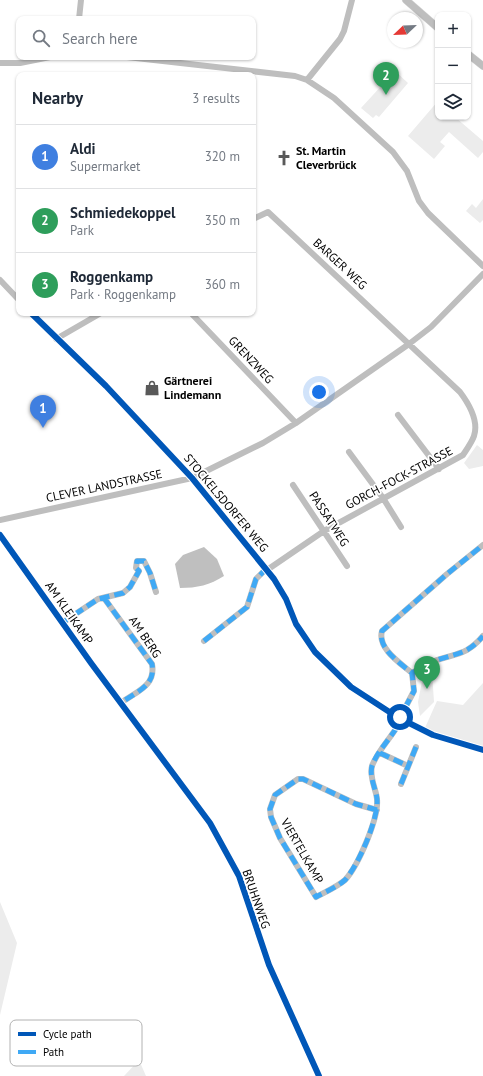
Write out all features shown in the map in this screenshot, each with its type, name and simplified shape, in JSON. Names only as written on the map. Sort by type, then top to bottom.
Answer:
[{"type":"main road","points":[[406,0],[435,25]]},
{"type":"main road","points":[[471,56],[483,66]]},
{"type":"street","points":[[79,16],[81,0]]},
{"type":"street","points":[[307,80],[340,39],[344,31],[352,0]]},
{"type":"street","points":[[0,63],[20,63],[35,60]]},
{"type":"street","points":[[154,60],[295,76],[307,80],[334,98],[393,152],[407,171],[419,201],[428,213],[483,266]]},
{"type":"street","name":"BARGER WEG","points":[[256,218],[268,212],[409,344]]},
{"type":"street","name":"CLEVER LANDSTRASSE","points":[[0,520],[192,478],[262,443],[296,423],[409,344],[431,327],[483,274]]},
{"type":"street","points":[[0,280],[16,297]]},
{"type":"street","name":"STOCKELSDORFER WEG","points":[[34,316],[106,386],[192,478],[267,569],[286,599],[296,624],[315,652],[351,687],[391,713]]},
{"type":"street","points":[[56,339],[96,316]]},
{"type":"street","name":"GRENZWEG","points":[[195,316],[296,423]]},
{"type":"street","name":"GORCH-FOCK-STRASSE","points":[[204,641],[247,606],[256,579],[267,569],[324,531],[463,455],[474,435],[475,421],[469,404],[460,392],[409,344]]},
{"type":"street","points":[[398,415],[439,469]]},
{"type":"street","points":[[349,452],[383,498],[401,527]]},
{"type":"street","name":"PASSATWEG","points":[[293,485],[346,566]]},
{"type":"street","name":"AM KLEIKAMP","points":[[0,535],[121,703]]},
{"type":"street","points":[[405,708],[414,691],[412,673],[383,645],[380,637],[382,631],[447,574],[483,545]]},
{"type":"street","points":[[139,571],[136,568],[137,561],[144,561],[146,569],[150,573],[156,592]]},
{"type":"street","points":[[62,623],[98,599],[123,593],[130,587],[139,571],[146,569]]},
{"type":"street","name":"AM BERG","points":[[104,598],[152,664],[154,672],[151,682],[121,703]]},
{"type":"street","points":[[412,673],[437,660],[457,655],[470,649],[483,636]]},
{"type":"street","name":"BRUHNWEG","points":[[121,703],[199,807],[239,876],[268,965],[319,1076]]},
{"type":"street","points":[[398,707],[405,708],[410,713],[409,723],[401,728],[397,728],[390,720],[391,713],[398,707]]},
{"type":"street","points":[[409,723],[433,735],[483,750]]},
{"type":"street","name":"VIERTELKAMP","points":[[377,810],[356,804],[313,784],[298,779],[275,794],[270,809],[271,817],[280,838],[316,897],[345,880],[365,847],[377,810],[377,799],[371,775],[372,767],[397,728]]},
{"type":"street","points":[[401,784],[416,747]]},
{"type":"street","points":[[380,753],[408,766]]},
{"type":"shaded area","points":[[395,71],[408,83],[379,117],[376,115],[373,118],[361,108]]},
{"type":"shaded area","points":[[435,104],[435,120],[458,120],[483,141],[483,152],[478,158],[449,132],[440,142],[445,146],[434,159],[408,136]]},
{"type":"shaded area","points":[[483,199],[483,220],[480,223],[466,211],[472,204],[476,208]]},
{"type":"shaded area","points":[[477,445],[483,450],[483,466],[469,469],[464,463]]},
{"type":"shaded area","points":[[204,547],[217,559],[224,576],[214,582],[203,585],[180,588],[175,564],[183,555]]},
{"type":"shaded area","points":[[432,672],[434,702],[420,716],[418,702],[423,676]]},
{"type":"shaded area","points":[[483,683],[483,748],[424,730],[437,701],[463,705]]},
{"type":"shaded area","points":[[0,902],[17,943],[0,1015]]},
{"type":"shaded area","points":[[133,1066],[142,1066],[146,1076],[124,1076]]},
{"type":"marked path","points":[[405,708],[414,691],[412,673],[396,660],[386,649],[381,637],[382,631],[447,574],[483,545]]},
{"type":"marked path","points":[[62,623],[98,599],[123,593],[130,587],[139,571],[136,568],[137,561],[144,561],[150,573],[156,592]]},
{"type":"marked path","points":[[204,641],[247,607],[256,579],[266,569]]},
{"type":"marked path","points":[[104,598],[152,664],[151,678],[148,683],[121,703]]},
{"type":"marked path","points":[[412,673],[434,661],[467,650],[478,642],[483,636]]},
{"type":"marked path","points":[[377,810],[356,804],[303,779],[298,779],[275,795],[270,809],[271,817],[280,838],[316,897],[338,885],[345,880],[356,864],[367,841],[375,818],[377,807],[377,799],[372,779],[372,766],[380,751],[397,727]]},
{"type":"marked path","points":[[401,784],[416,747]]},
{"type":"marked path","points":[[380,753],[408,766]]},
{"type":"cycle path","points":[[34,316],[106,386],[192,478],[274,579],[286,599],[296,624],[315,652],[351,687],[391,713]]},
{"type":"cycle path","points":[[0,535],[91,663],[210,823],[239,876],[269,965],[319,1076]]},
{"type":"cycle path","points":[[396,707],[404,707],[410,713],[410,717],[410,721],[404,727],[396,727],[390,721],[390,713],[396,707]]},
{"type":"cycle path","points":[[409,723],[433,735],[483,750]]},
{"type":"place","name":"Schmiedekoppel","points":[[386,95]]},
{"type":"place","name":"St. Martin Cleverbrück","points":[[284,158]]},
{"type":"place","name":"Gärtnerei Lindemann","points":[[152,388]]},
{"type":"place","name":"Aldi","points":[[43,428]]},
{"type":"place","name":"Roggenkamp","points":[[427,689]]}]
